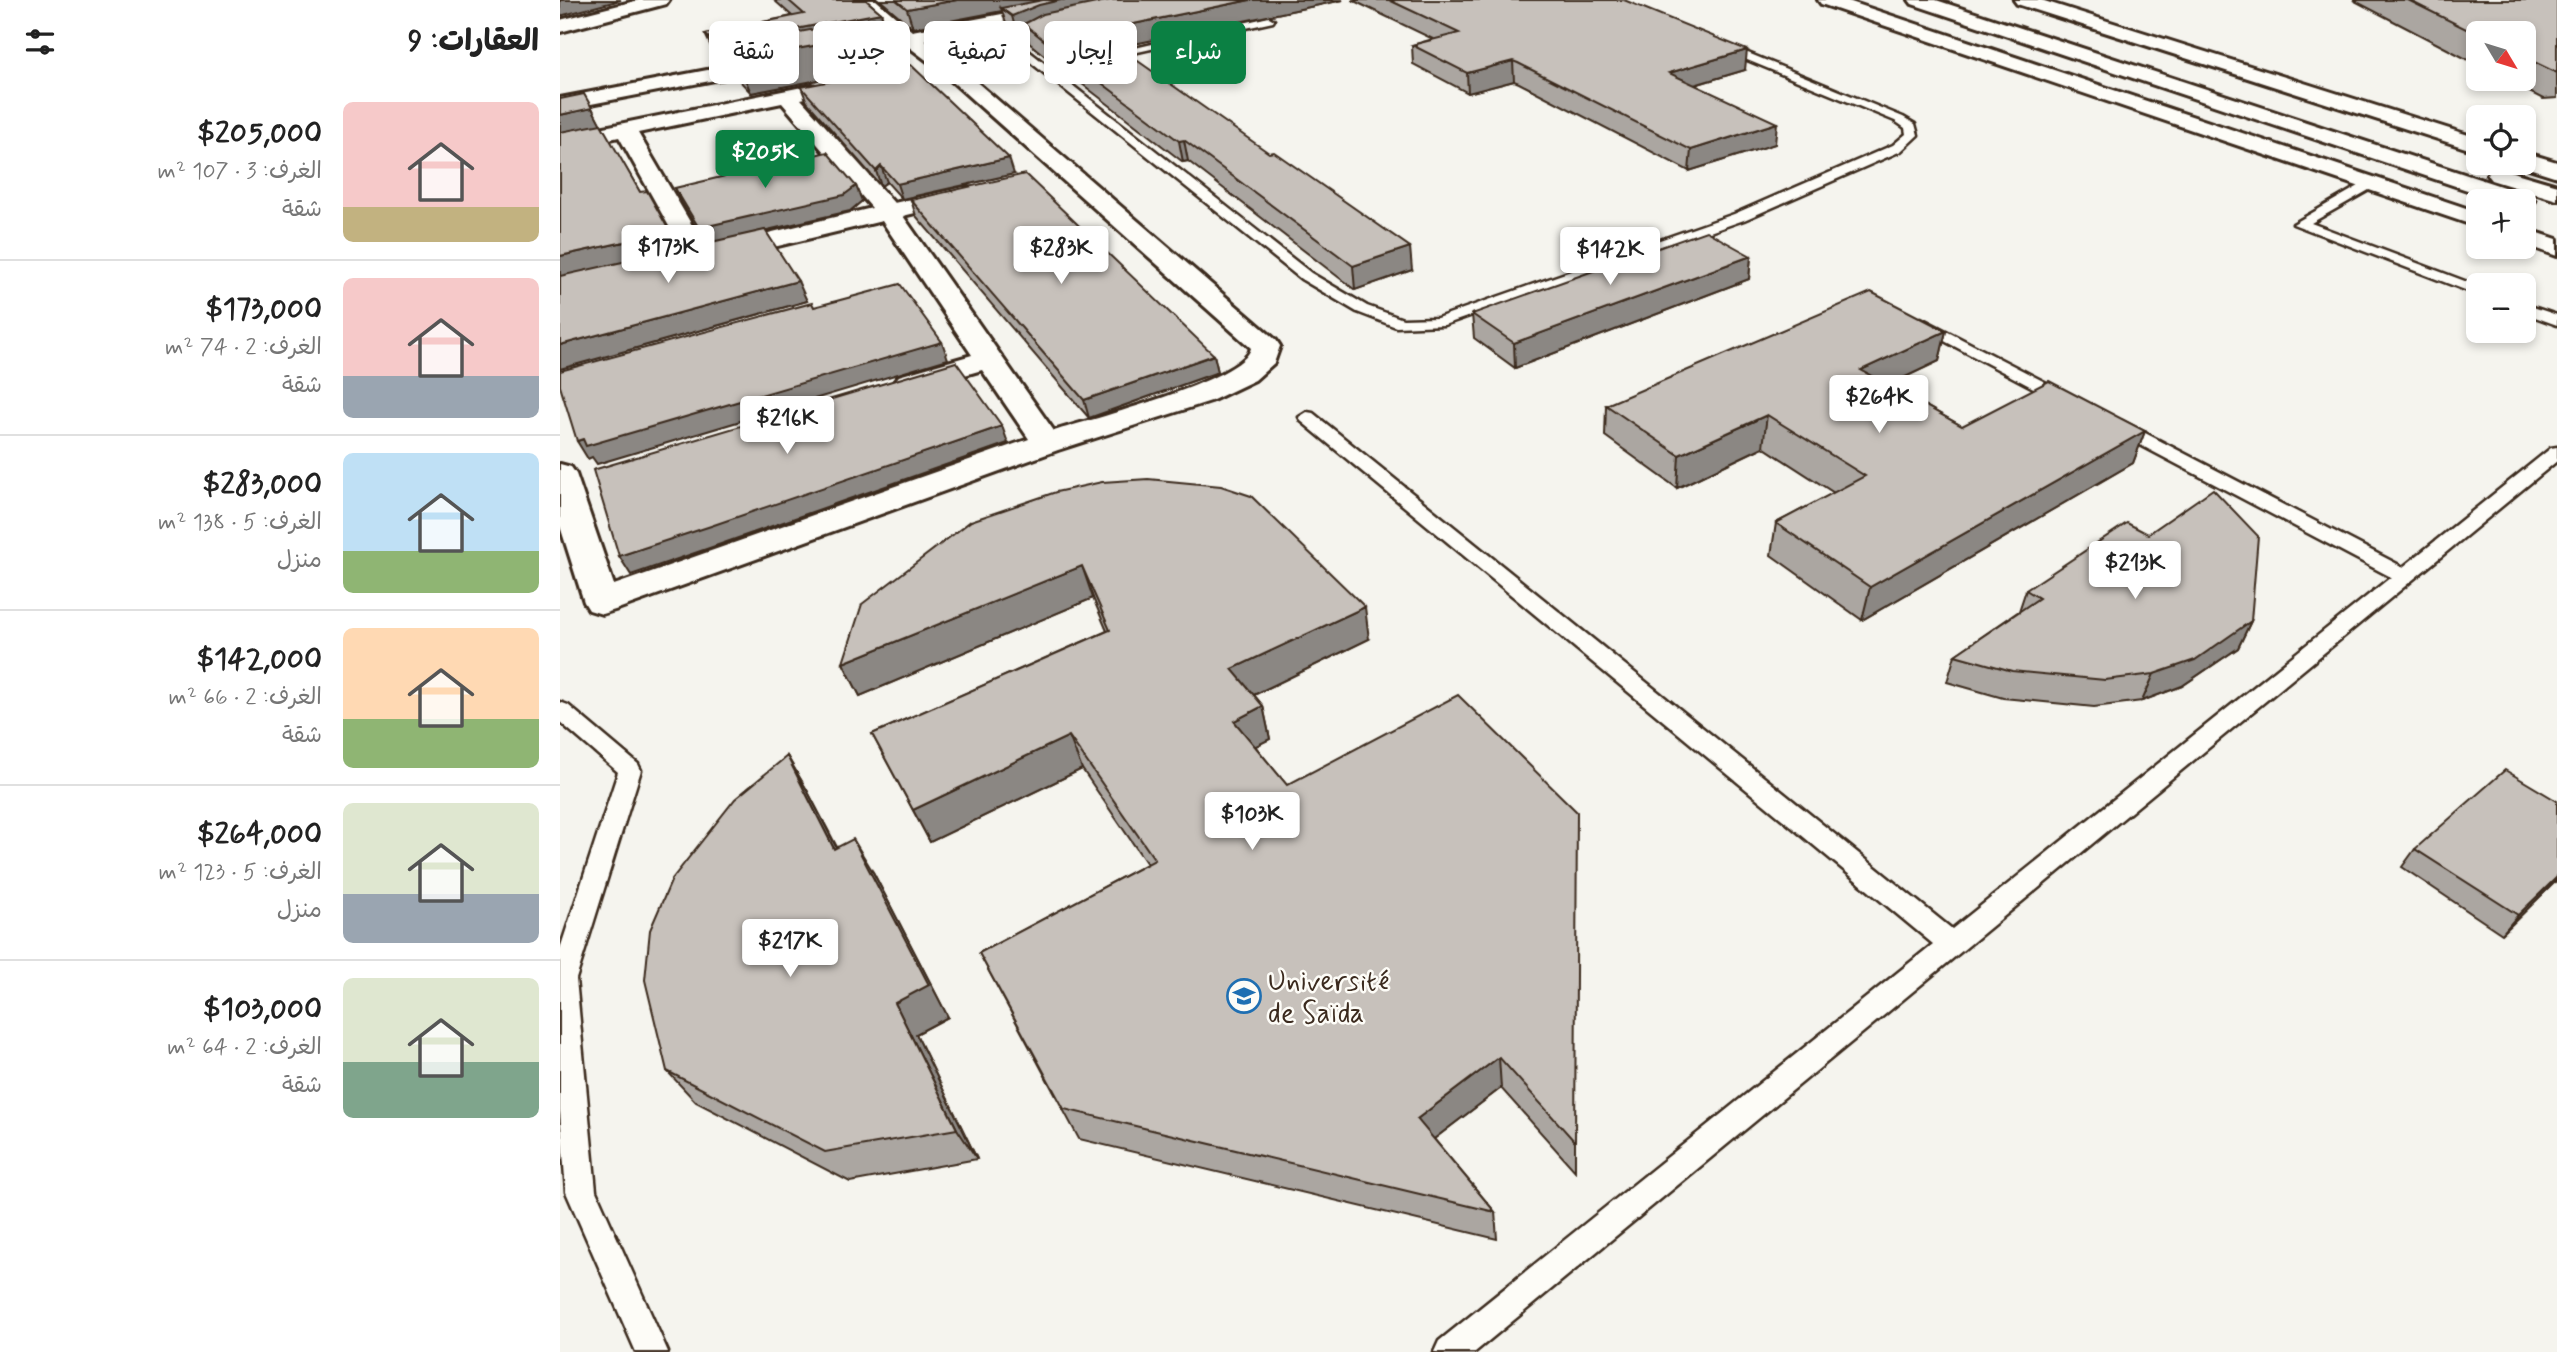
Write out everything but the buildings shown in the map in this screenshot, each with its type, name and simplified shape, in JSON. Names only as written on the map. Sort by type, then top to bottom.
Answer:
[{"type":"street","points":[[560,26],[660,0]]},
{"type":"street","points":[[864,0],[889,21]]},
{"type":"street","points":[[910,37],[1105,0]]},
{"type":"street","points":[[1827,0],[2466,216]]},
{"type":"street","points":[[1918,0],[2487,189]]},
{"type":"street","points":[[1959,0],[2557,193]]},
{"type":"street","points":[[2023,0],[2466,141]]},
{"type":"street","points":[[571,480],[602,602],[1047,443],[1200,395],[1245,374],[1264,357],[1266,346],[1051,174],[931,67],[910,40]]},
{"type":"street","points":[[560,104],[801,58]]},
{"type":"street","points":[[560,143],[826,88]]},
{"type":"street","points":[[787,96],[888,212],[920,281],[988,359],[1047,443]]},
{"type":"street","points":[[625,129],[698,257]]},
{"type":"street","points":[[2536,163],[2557,170]]},
{"type":"street","points":[[673,262],[983,190]]},
{"type":"street","points":[[2536,206],[2557,213]]},
{"type":"street","points":[[2536,240],[2557,248]]},
{"type":"street","points":[[882,391],[988,359]]},
{"type":"lane","points":[[1137,49],[1269,20]]},
{"type":"lane","points":[[1044,29],[1023,39],[1018,49],[1044,64]]},
{"type":"lane","points":[[1070,84],[1306,276],[1362,309],[1401,324],[1439,322],[1739,217],[1897,148],[1912,135],[1911,127],[1899,119],[1712,41]]},
{"type":"lane","points":[[2371,183],[2300,224],[2466,286]]},
{"type":"lane","points":[[2536,312],[2557,320]]},
{"type":"lane","points":[[1906,315],[2077,404]]},
{"type":"lane","points":[[1307,417],[1952,943]]},
{"type":"lane","points":[[2101,417],[2405,576]]},
{"type":"lane","points":[[1450,1352],[2557,452]]},
{"type":"lane","points":[[560,710],[630,770],[563,979],[581,1192],[652,1352]]},
{"type":"place","name":"Université de Saïda","points":[[1244,996]]}]
